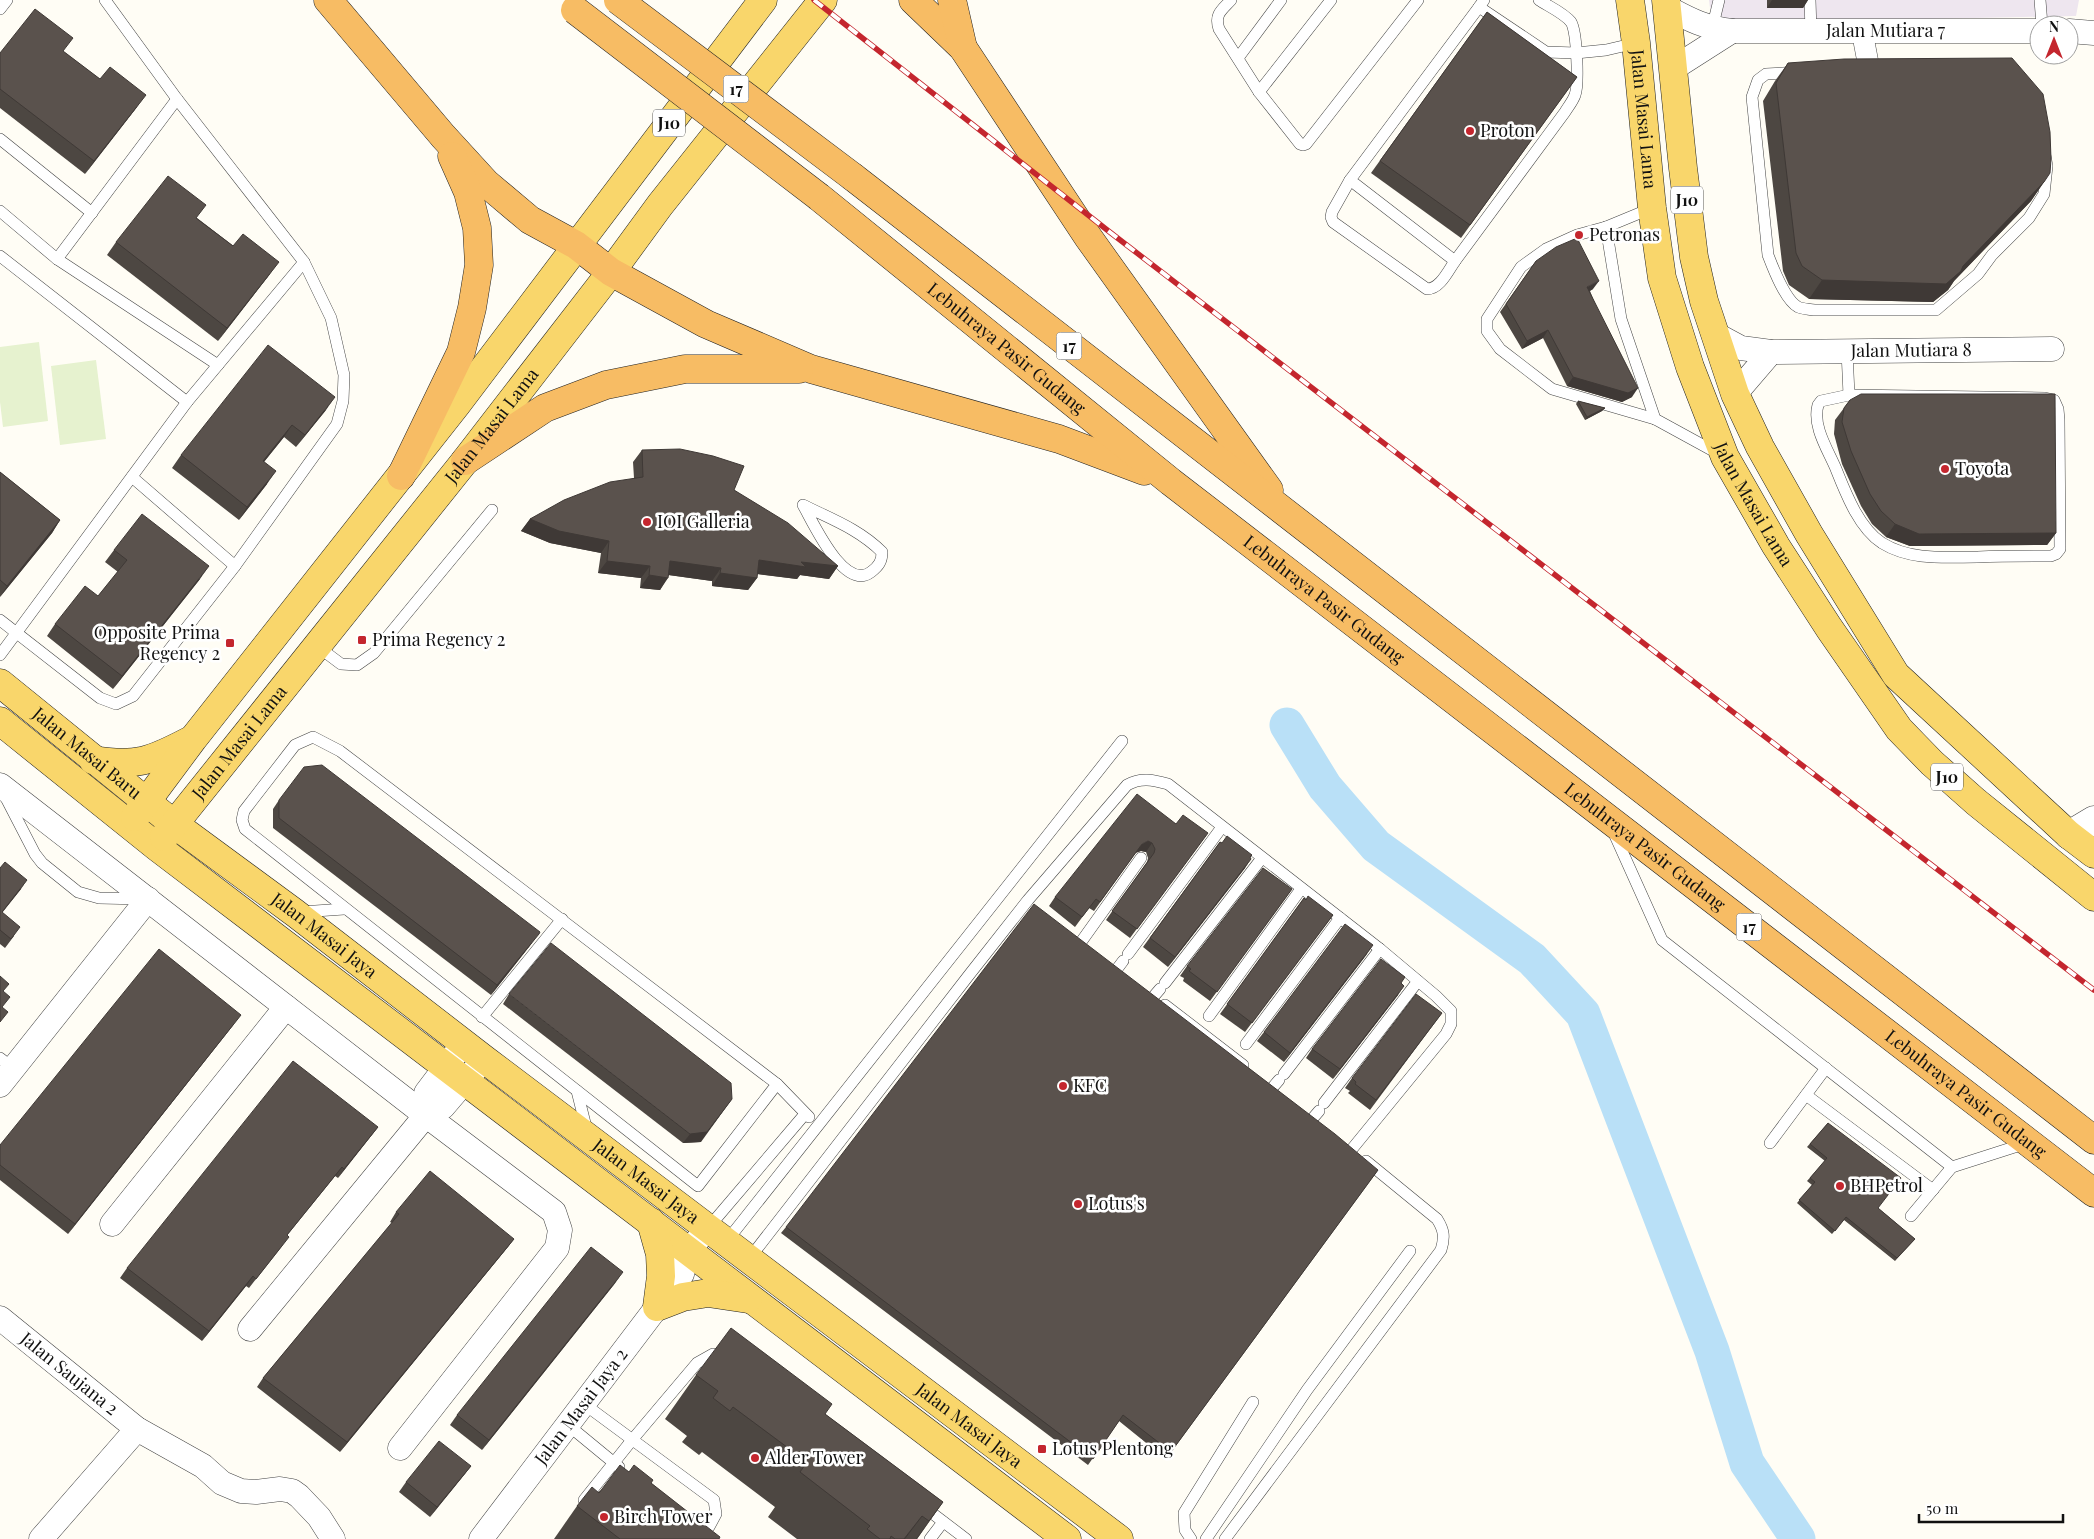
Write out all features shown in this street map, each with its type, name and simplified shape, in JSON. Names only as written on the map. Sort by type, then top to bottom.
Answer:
[{"type":"highway","points":[[328,0],[443,136],[486,182],[530,220],[576,246],[611,272],[706,324],[811,369],[1059,439],[1171,482]]},
{"type":"highway","name":"17","points":[[618,0],[853,177],[2094,1140]]},
{"type":"highway","points":[[913,0],[963,48],[1088,237],[1285,514]]},
{"type":"highway","points":[[952,0],[963,48]]},
{"type":"highway","name":"Lebuhraya Pasir Gudang","points":[[568,5],[819,196],[1171,482],[2094,1193]]},
{"type":"highway","points":[[400,476],[461,352],[472,308],[479,265],[477,228],[468,192],[443,136]]},
{"type":"highway","points":[[465,461],[545,408],[606,385],[685,369],[811,369]]},
{"type":"main road","name":"Jalan Masai Lama","points":[[130,824],[193,738],[457,404],[762,0]]},
{"type":"main road","name":"Jalan Masai Lama","points":[[157,847],[465,461],[611,272],[660,205],[824,0]]},
{"type":"main road","name":"Jalan Masai Lama","points":[[1630,0],[1636,42],[1652,208],[1662,278],[1690,367],[1725,457],[1787,562],[1829,628],[1899,729],[1932,763],[1976,802],[2094,897]]},
{"type":"main road","name":"Jalan Masai Lama","points":[[1667,4],[1694,257],[1704,300],[1735,394],[1760,446],[1809,534],[1896,675],[2069,835],[2094,854]]},
{"type":"main road","name":"Jalan Masai Baru","points":[[0,683],[174,824]]},
{"type":"main road","name":"Jalan Masai Baru","points":[[0,721],[157,847]]},
{"type":"main road","points":[[93,760],[117,764],[140,762],[160,756],[193,738]]},
{"type":"main road","points":[[215,774],[204,822],[206,839],[223,861]]},
{"type":"main road","name":"Jalan Masai Jaya","points":[[174,824],[295,913],[474,1052],[1118,1539]]},
{"type":"main road","name":"Jalan Masai Jaya","points":[[157,847],[650,1222],[692,1264],[752,1299],[1067,1539]]},
{"type":"main road","points":[[650,1222],[660,1254],[661,1269],[657,1307],[683,1297],[708,1293],[752,1299]]},
{"type":"street","name":"Jalan Mutiara 7","points":[[1667,4],[1697,24],[1722,30],[2029,31]]},
{"type":"street","points":[[1674,68],[1722,30]]},
{"type":"street","points":[[2079,32],[2094,33]]},
{"type":"street","name":"Jalan Mutiara 8","points":[[1715,334],[1740,348],[1771,352],[2052,348]]},
{"type":"street","points":[[1735,394],[1771,352]]},
{"type":"street","points":[[0,785],[286,1007],[432,1105],[554,1212],[558,1220],[559,1239],[557,1248],[400,1448]]},
{"type":"street","points":[[2069,835],[2094,820]]},
{"type":"street","points":[[4,1070],[148,898]]},
{"type":"street","points":[[112,1224],[286,1007]]},
{"type":"street","points":[[250,1330],[474,1052]]},
{"type":"street","name":"Jalan Masai Jaya 2","points":[[482,1539],[657,1307],[717,1235]]},
{"type":"street","name":"Jalan Saujana 2","points":[[0,1318],[137,1429],[203,1466],[222,1484],[249,1492],[280,1489],[292,1491],[319,1516],[333,1539]]},
{"type":"street","points":[[42,1539],[137,1429]]},
{"type":"lane","points":[[0,9],[7,0]]},
{"type":"lane","points":[[0,620],[100,698],[116,704],[133,696],[235,566],[336,424],[343,401],[344,375],[331,318],[304,262],[178,99],[105,0]]},
{"type":"lane","points":[[1231,0],[1218,14],[1216,21],[1219,29],[1259,92],[1300,144],[1306,144],[1418,0]]},
{"type":"lane","points":[[1238,58],[1282,0]]},
{"type":"lane","points":[[1259,92],[1331,0]]},
{"type":"lane","points":[[1539,0],[1570,21],[1576,53],[1576,91],[1565,112],[1437,286],[1427,289],[1333,222],[1331,217],[1350,180],[1481,4],[1542,50],[1551,53],[1576,53],[1606,50],[1636,42]]},
{"type":"lane","points":[[1719,0],[1722,30]]},
{"type":"lane","points":[[1810,0],[1811,31]]},
{"type":"lane","points":[[2040,0],[2041,15]]},
{"type":"lane","points":[[1862,31],[1869,68]]},
{"type":"lane","points":[[1869,68],[2001,69],[2018,81],[2030,94],[2037,109],[2046,166],[2044,194],[2029,218],[1992,255],[1978,274],[1936,310],[1814,310],[1798,307],[1782,286],[1768,255],[1752,97],[1758,80],[1766,74],[1869,68]]},
{"type":"lane","points":[[57,260],[178,99]]},
{"type":"lane","points":[[0,139],[92,213]]},
{"type":"lane","points":[[1350,180],[1455,261]]},
{"type":"lane","points":[[1652,208],[1606,227],[1577,235],[1546,249],[1521,267],[1487,319],[1487,331],[1500,349],[1552,389],[1655,420],[1725,457]]},
{"type":"lane","points":[[0,211],[57,260],[218,365]]},
{"type":"lane","points":[[1606,227],[1621,319],[1655,420]]},
{"type":"lane","points":[[0,256],[187,402]]},
{"type":"lane","points":[[0,655],[187,402],[304,262]]},
{"type":"lane","points":[[1847,351],[1849,395]]},
{"type":"lane","points":[[1849,395],[2045,398],[2054,400],[2057,403],[2059,414],[2061,535],[2061,545],[2056,554],[2051,556],[1936,557],[1898,552],[1881,542],[1862,521],[1841,482],[1819,429],[1816,416],[1818,404],[1822,401],[1849,395]]},
{"type":"lane","points":[[132,477],[235,566]]},
{"type":"lane","points":[[803,505],[853,529],[873,543],[882,552],[882,560],[877,567],[868,574],[855,574],[844,569],[832,556],[803,505]]},
{"type":"lane","points":[[317,646],[341,664],[357,665],[374,653],[492,510]]},
{"type":"lane","points":[[777,1084],[698,1186],[245,830],[242,820],[244,811],[295,744],[314,737],[340,751],[777,1084],[804,1114],[819,1125]]},
{"type":"lane","points":[[717,1235],[819,1125],[832,1105],[1122,741]]},
{"type":"lane","points":[[749,1259],[1127,785],[1136,780],[1157,781],[1168,784],[1380,949],[1451,1011],[1452,1024],[1430,1055],[1352,1150]]},
{"type":"lane","points":[[0,785],[35,854],[42,863],[78,892],[99,898],[148,898]]},
{"type":"lane","points":[[1606,817],[1662,940],[1952,1167]]},
{"type":"lane","points":[[1121,964],[1222,827]]},
{"type":"lane","points":[[1081,942],[1141,858]]},
{"type":"lane","points":[[1250,1070],[1240,1051],[1204,1023],[1156,990],[1262,858]]},
{"type":"lane","points":[[1204,1023],[1301,889]]},
{"type":"lane","points":[[295,913],[344,909]]},
{"type":"lane","points":[[1240,1051],[1340,918]]},
{"type":"lane","points":[[482,1016],[562,919]]},
{"type":"lane","points":[[1276,1083],[1380,949]]},
{"type":"lane","points":[[1316,1114],[1418,981]]},
{"type":"lane","points":[[1770,1143],[1826,1068]]},
{"type":"lane","points":[[577,1091],[588,1138]]},
{"type":"lane","points":[[1806,1095],[1933,1190]]},
{"type":"lane","points":[[717,1235],[804,1114]]},
{"type":"lane","points":[[1225,1539],[1441,1250],[1444,1237],[1443,1228],[1437,1220],[1340,1140]]},
{"type":"lane","points":[[1911,1216],[1952,1167],[2029,1142]]},
{"type":"lane","points":[[1206,1539],[1307,1390],[1410,1251]]},
{"type":"lane","points":[[580,1505],[613,1462],[697,1363],[713,1354],[731,1361],[739,1367]]},
{"type":"lane","points":[[1191,1539],[1185,1530],[1184,1513],[1253,1402]]},
{"type":"lane","points":[[584,1404],[714,1500],[716,1514],[709,1527],[693,1530],[681,1522]]},
{"type":"lane","points":[[568,1425],[627,1474]]},
{"type":"lane","points":[[912,1498],[966,1539]]},
{"type":"lane","points":[[930,1539],[943,1522]]},
{"type":"shaded area","points":[[1709,0],[2079,0],[2076,15],[2029,15],[2029,17],[1731,23],[1710,8]]},
{"type":"green space","points":[[39,342],[48,421],[3,427],[0,402],[0,347]]},
{"type":"green space","points":[[96,360],[106,439],[60,445],[51,366]]},
{"type":"building","points":[[35,9],[73,38],[63,51],[100,79],[110,67],[146,95],[94,161],[0,89],[0,53]]},
{"type":"building","name":"Proton","points":[[1487,12],[1577,77],[1470,225],[1380,161]]},
{"type":"building","points":[[2012,58],[2043,94],[2050,132],[2050,173],[2044,182],[1963,266],[1961,271],[1946,284],[1822,280],[1802,266],[1796,253],[1776,83],[1788,63],[1844,59]]},
{"type":"building","points":[[168,176],[206,205],[196,218],[233,246],[243,234],[279,262],[227,328],[116,242]]},
{"type":"building","points":[[1577,238],[1599,281],[1587,287],[1638,388],[1628,393],[1573,377],[1548,330],[1527,341],[1506,304],[1536,261],[1556,247]]},
{"type":"building","points":[[268,345],[335,397],[305,435],[292,425],[263,461],[276,471],[247,507],[181,455]]},
{"type":"building","name":"Toyota","points":[[1861,394],[2055,394],[2056,533],[1919,534],[1895,524],[1881,511],[1870,494],[1851,451],[1842,422],[1844,408],[1850,400]]},
{"type":"building","points":[[1578,401],[1605,408],[1587,417]]},
{"type":"building","name":"IOI Galleria","points":[[680,449],[713,456],[744,466],[734,490],[788,523],[838,566],[801,562],[806,567],[759,560],[757,578],[720,573],[721,568],[670,561],[668,578],[649,575],[650,566],[607,561],[609,541],[559,531],[530,519],[564,500],[610,482],[643,477],[642,450]]},
{"type":"building","points":[[0,472],[60,520],[7,586],[0,580]]},
{"type":"building","points":[[142,514],[209,566],[122,676],[55,624],[85,586],[98,596],[127,560],[114,550]]},
{"type":"building","points":[[322,765],[540,932],[497,985],[279,818],[279,800],[304,767]]},
{"type":"building","points":[[1137,794],[1176,824],[1183,815],[1208,833],[1137,929],[1112,911],[1154,853],[1155,849],[1152,843],[1148,841],[1142,844],[1100,902],[1096,899],[1082,917],[1055,897]]},
{"type":"building","points":[[1227,836],[1252,855],[1251,859],[1175,957],[1150,938],[1220,842],[1222,843]]},
{"type":"building","points":[[5,862],[27,880],[2,912],[20,927],[11,939],[0,930],[0,868]]},
{"type":"building","points":[[1263,868],[1292,889],[1217,992],[1189,971],[1191,969],[1187,966]]},
{"type":"building","points":[[1308,896],[1333,915],[1252,1023],[1227,1004],[1304,898],[1306,900]]},
{"type":"building","name":"Lotus's","points":[[1034,904],[1335,1134],[1378,1170],[1171,1452],[1123,1415],[1093,1459],[786,1227]]},
{"type":"building","points":[[1345,924],[1373,945],[1290,1053],[1264,1032]]},
{"type":"building","points":[[551,943],[731,1083],[732,1099],[707,1132],[690,1134],[509,994]]},
{"type":"building","points":[[159,949],[241,1015],[75,1224],[0,1165],[0,1145]]},
{"type":"building","points":[[1381,959],[1405,977],[1401,983],[1404,986],[1340,1069],[1312,1049]]},
{"type":"building","points":[[0,976],[9,984],[3,991],[10,997],[2,1007],[8,1012],[0,1022]]},
{"type":"building","points":[[1416,994],[1442,1013],[1376,1100],[1355,1084],[1356,1082],[1352,1078]]},
{"type":"building","points":[[293,1061],[378,1127],[344,1169],[342,1167],[287,1235],[289,1237],[256,1279],[253,1276],[209,1331],[127,1268]]},
{"type":"building","points":[[1828,1123],[1901,1178],[1878,1208],[1915,1239],[1897,1258],[1846,1217],[1835,1231],[1799,1200],[1815,1182],[1810,1178],[1827,1158],[1810,1144]]},
{"type":"building","points":[[430,1171],[514,1239],[347,1442],[263,1378],[399,1214],[396,1212]]},
{"type":"building","points":[[591,1247],[623,1272],[489,1440],[457,1415]]},
{"type":"building","points":[[731,1328],[832,1404],[825,1414],[943,1502],[929,1521],[922,1516],[904,1539],[895,1539],[891,1536],[890,1539],[880,1539],[867,1529],[870,1526],[800,1472],[807,1462],[733,1407],[730,1411],[713,1398],[718,1391],[696,1375]]},
{"type":"building","points":[[439,1441],[471,1466],[437,1507],[406,1482]]},
{"type":"building","points":[[620,1465],[629,1472],[634,1465],[653,1480],[651,1483],[720,1537],[719,1539],[620,1539],[577,1506],[592,1487],[599,1493]]},
{"type":"waterway","points":[[1287,725],[1325,787],[1376,846],[1532,959],[1583,1014],[1712,1351],[1747,1463],[1798,1539]]},
{"type":"railway","points":[[814,0],[1111,233],[2094,990]]},
{"type":"place","name":"Proton","points":[[1470,131]]},
{"type":"place","name":"Petronas","points":[[1579,235]]},
{"type":"place","name":"Toyota","points":[[1945,469]]},
{"type":"place","name":"IOI Galleria","points":[[647,522]]},
{"type":"place","name":"Prima Regency 2","points":[[362,640]]},
{"type":"place","name":"Opposite Prima Regency 2","points":[[230,643]]},
{"type":"place","name":"KFC","points":[[1063,1086]]},
{"type":"place","name":"BHPetrol","points":[[1840,1186]]},
{"type":"place","name":"Lotus's","points":[[1078,1204]]},
{"type":"place","name":"Lotus Plentong","points":[[1042,1449]]},
{"type":"place","name":"Alder Tower","points":[[755,1458]]},
{"type":"place","name":"Birch Tower","points":[[604,1517]]}]
